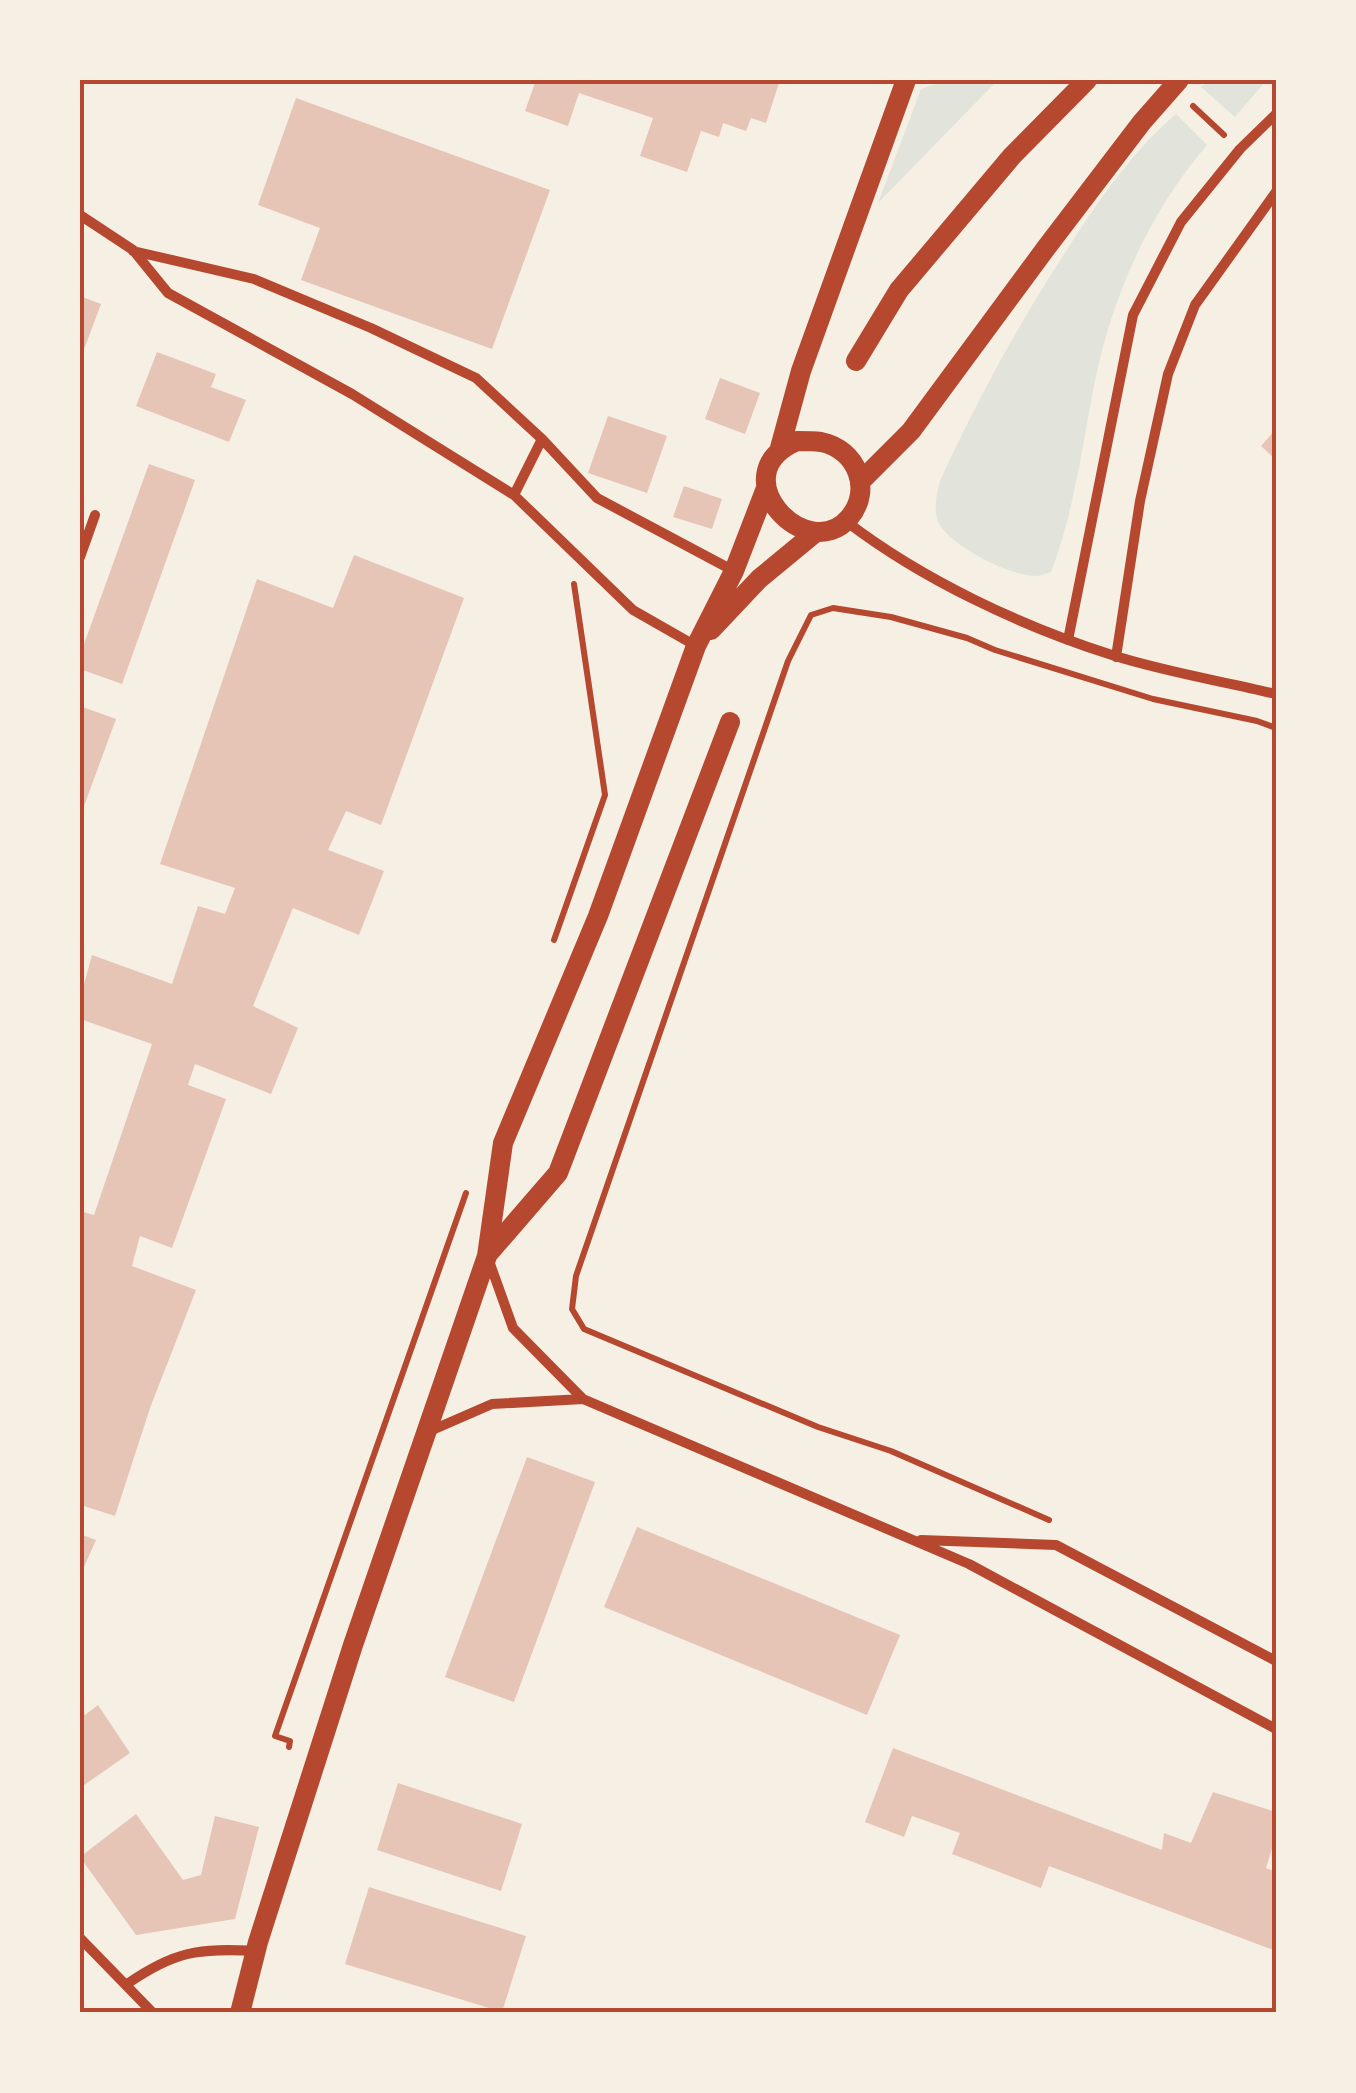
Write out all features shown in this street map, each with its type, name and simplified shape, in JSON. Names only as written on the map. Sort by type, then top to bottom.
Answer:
[{"type":"main road","points":[[856,361],[899,290],[1012,156],[1087,80]]},
{"type":"main road","points":[[240,2013],[256,1951],[423,1434],[487,1256],[503,1143],[598,916],[696,646],[734,571],[766,488],[769,466],[780,448],[801,371],[908,82]]},
{"type":"main road","points":[[862,480],[911,431],[1046,248],[1175,84]]},
{"type":"main road","points":[[766,488],[774,508],[792,524],[816,532],[832,530],[847,522],[860,502],[862,480],[851,459],[824,442],[798,441],[780,448]]},
{"type":"main road","points":[[696,646],[759,579],[816,532]]},
{"type":"main road","points":[[487,1256],[558,1173],[730,722]]},
{"type":"street","points":[[1068,640],[1133,315],[1181,222],[1240,149],[1276,114]]},
{"type":"street","points":[[1116,657],[1140,501],[1168,374],[1195,305],[1276,192]]},
{"type":"street","points":[[80,214],[132,250],[168,293],[352,394],[514,496],[634,610],[696,646]]},
{"type":"street","points":[[132,250],[254,279],[476,378],[542,439],[597,498],[734,571]]},
{"type":"street","points":[[514,496],[542,439]]},
{"type":"street","points":[[80,557],[95,514]]},
{"type":"street","points":[[847,522],[934,579],[1068,640],[1116,657],[1276,694]]},
{"type":"street","points":[[487,1256],[512,1328],[583,1399],[969,1564],[1276,1729]]},
{"type":"street","points":[[423,1434],[492,1404],[583,1399]]},
{"type":"street","points":[[912,1540],[1056,1545],[1276,1660]]},
{"type":"street","points":[[80,1938],[153,2013]]},
{"type":"street","points":[[127,1984],[160,1962],[211,1948],[256,1951]]},
{"type":"path","points":[[1175,84],[1240,149]]},
{"type":"path","points":[[552,946],[605,795],[568,549]]},
{"type":"path","points":[[1063,1526],[891,1451],[818,1426],[584,1329],[572,1309],[576,1276],[788,661],[811,615],[833,608],[892,617],[1153,699],[1276,728]]},
{"type":"path","points":[[286,1759],[290,1741],[275,1736],[466,1190]]},
{"type":"shaded area","points":[[947,80],[998,80],[878,203],[921,89]]},
{"type":"shaded area","points":[[1210,80],[1267,80],[1235,117],[1201,87]]},
{"type":"shaded area","points":[[1176,114],[1207,145],[1167,199],[1122,289],[1101,353],[1072,503],[1051,572],[1035,576],[1011,571],[980,558],[944,530],[936,511],[940,481],[1000,360],[1093,210],[1146,143]]},
{"type":"building","points":[[536,80],[780,80],[766,123],[751,118],[746,131],[723,123],[719,137],[701,131],[687,172],[640,156],[653,118],[579,93],[568,126],[525,111]]},
{"type":"building","points":[[296,98],[550,190],[492,349],[301,280],[320,228],[258,205]]},
{"type":"building","points":[[80,296],[101,304],[80,360]]},
{"type":"building","points":[[157,352],[216,374],[211,387],[246,400],[229,442],[136,406]]},
{"type":"building","points":[[720,378],[760,393],[745,434],[705,419]]},
{"type":"building","points":[[608,416],[667,436],[647,493],[588,473]]},
{"type":"building","points":[[1276,429],[1276,460],[1261,446]]},
{"type":"building","points":[[149,464],[195,480],[122,684],[80,669],[80,655]]},
{"type":"building","points":[[684,486],[722,499],[712,529],[673,517]]},
{"type":"building","points":[[354,555],[464,598],[381,825],[346,811],[328,850],[384,871],[359,935],[293,908],[253,1006],[298,1028],[271,1094],[195,1064],[188,1085],[226,1099],[172,1248],[140,1236],[132,1266],[196,1290],[150,1408],[115,1516],[84,1506],[80,1517],[80,1211],[94,1215],[152,1044],[80,1019],[80,999],[92,955],[172,984],[198,906],[225,914],[235,888],[160,864],[257,579],[333,608]]},
{"type":"building","points":[[80,706],[116,719],[80,817]]},
{"type":"building","points":[[527,1457],[595,1482],[514,1702],[445,1677]]},
{"type":"building","points":[[637,1527],[900,1635],[867,1715],[604,1607]]},
{"type":"building","points":[[80,1534],[96,1540],[80,1576]]},
{"type":"building","points":[[98,1705],[130,1753],[80,1788],[80,1708],[85,1715]]},
{"type":"building","points":[[893,1748],[1162,1850],[1164,1833],[1191,1843],[1213,1792],[1276,1812],[1276,1836],[1266,1868],[1276,1872],[1276,1951],[1049,1866],[1041,1888],[952,1854],[960,1833],[912,1816],[904,1837],[865,1822]]},
{"type":"building","points":[[398,1783],[522,1824],[501,1891],[377,1850]]},
{"type":"building","points":[[136,1814],[183,1880],[201,1875],[215,1816],[259,1827],[235,1919],[136,1935],[80,1857]]},
{"type":"building","points":[[369,1887],[526,1936],[502,2012],[345,1964]]}]
